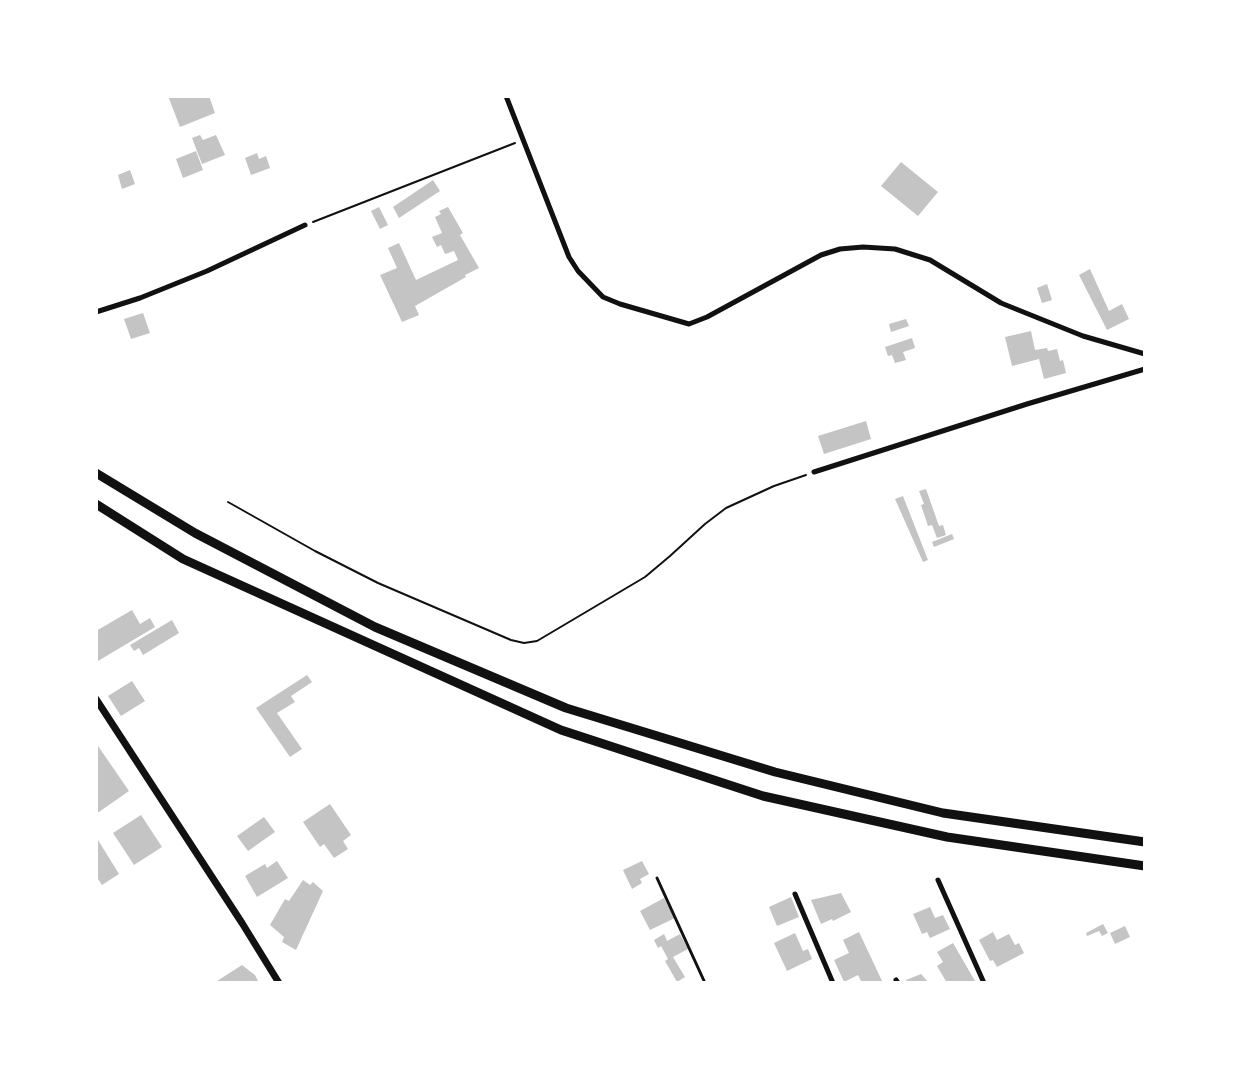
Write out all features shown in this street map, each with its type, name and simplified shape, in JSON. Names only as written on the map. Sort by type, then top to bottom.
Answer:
[{"type":"highway","points":[[96,473],[195,533],[375,627],[566,708],[775,772],[943,813],[1145,843]]},
{"type":"highway","points":[[96,504],[183,559],[561,730],[763,796],[947,837],[1145,866]]},
{"type":"street","points":[[506,96],[569,257],[578,271],[603,297],[620,304],[689,324],[707,317],[821,255],[840,249],[863,246],[895,249],[930,260],[1001,303],[1083,336],[1145,354]]},
{"type":"street","points":[[96,312],[140,298],[207,271],[305,225]]},
{"type":"street","points":[[814,472],[1145,369]]},
{"type":"street","points":[[96,699],[279,983]]},
{"type":"street","points":[[938,880],[984,983]]},
{"type":"street","points":[[795,894],[833,983]]},
{"type":"lane","points":[[657,878],[705,983]]},
{"type":"path","points":[[305,225],[522,141]]},
{"type":"path","points":[[228,502],[378,583],[511,640],[524,643],[537,642],[645,576],[726,508],[774,486],[814,472]]},
{"type":"building","points":[[168,96],[209,96],[215,113],[180,127]]},
{"type":"building","points":[[200,135],[203,140],[216,135],[225,155],[202,164],[192,138]]},
{"type":"building","points":[[196,151],[203,170],[183,178],[176,159]]},
{"type":"building","points":[[257,153],[259,159],[266,156],[270,168],[251,175],[245,158]]},
{"type":"building","points":[[901,162],[938,192],[918,216],[881,186]]},
{"type":"building","points":[[130,170],[135,184],[122,189],[118,175]]},
{"type":"building","points":[[433,180],[440,191],[399,218],[393,207]]},
{"type":"building","points":[[379,207],[388,225],[380,229],[371,211]]},
{"type":"building","points":[[448,207],[463,233],[460,235],[479,268],[415,306],[419,315],[402,322],[380,275],[397,268],[388,248],[399,243],[416,280],[458,260],[454,251],[445,254],[441,245],[437,247],[432,237],[442,233],[435,217],[441,214],[439,211]]},
{"type":"building","points":[[1090,269],[1109,311],[1122,304],[1129,319],[1107,330],[1079,275]]},
{"type":"building","points":[[1047,284],[1052,300],[1042,303],[1037,288]]},
{"type":"building","points":[[143,313],[150,333],[131,339],[124,319]]},
{"type":"building","points":[[906,319],[909,326],[891,332],[889,324]]},
{"type":"building","points":[[1031,331],[1035,350],[1057,349],[1066,373],[1044,379],[1039,359],[1012,366],[1005,337]]},
{"type":"building","points":[[912,338],[915,348],[903,352],[906,360],[895,363],[892,355],[888,356],[885,347]]},
{"type":"building","points":[[866,421],[871,439],[824,454],[818,436]]},
{"type":"building","points":[[926,489],[939,526],[943,525],[946,535],[937,538],[932,525],[928,526],[921,505],[924,504],[919,491]]},
{"type":"building","points":[[903,496],[928,560],[923,562],[895,499]]},
{"type":"building","points":[[952,534],[954,539],[934,547],[932,542]]},
{"type":"building","points":[[132,610],[140,624],[150,618],[155,627],[98,661],[96,631]]},
{"type":"building","points":[[172,620],[179,633],[143,655],[139,648],[134,651],[130,645]]},
{"type":"building","points":[[307,675],[312,682],[291,696],[295,702],[277,713],[302,749],[290,757],[256,708]]},
{"type":"building","points":[[132,681],[145,701],[121,716],[108,696]]},
{"type":"building","points":[[96,743],[129,791],[96,814]]},
{"type":"building","points":[[330,804],[351,835],[343,841],[348,849],[334,858],[324,844],[320,847],[303,822]]},
{"type":"building","points":[[141,815],[162,847],[134,865],[113,833]]},
{"type":"building","points":[[264,817],[275,832],[248,851],[237,836]]},
{"type":"building","points":[[98,840],[119,874],[102,885],[96,876],[96,842]]},
{"type":"building","points":[[277,861],[288,878],[257,897],[245,876],[265,864],[267,868]]},
{"type":"building","points":[[642,861],[649,874],[640,879],[642,883],[632,889],[623,870]]},
{"type":"building","points":[[303,880],[310,885],[313,882],[323,891],[296,950],[282,942],[284,937],[270,925],[285,899],[289,901]]},
{"type":"building","points":[[841,893],[851,912],[821,924],[811,900]]},
{"type":"building","points":[[791,897],[799,917],[777,926],[769,907]]},
{"type":"building","points":[[664,898],[675,918],[650,930],[640,911]]},
{"type":"building","points":[[930,907],[935,918],[943,915],[950,929],[930,938],[927,932],[922,934],[913,914]]},
{"type":"building","points":[[1103,924],[1108,933],[1102,936],[1099,931],[1087,936],[1086,933]]},
{"type":"building","points":[[1125,926],[1130,937],[1115,944],[1110,933]]},
{"type":"building","points":[[859,932],[883,983],[862,983],[858,975],[844,982],[834,960],[849,953],[843,940]]},
{"type":"building","points":[[993,932],[997,940],[1009,934],[1015,945],[1019,943],[1024,953],[997,967],[993,960],[990,961],[979,940]]},
{"type":"building","points":[[795,933],[803,951],[808,949],[812,959],[787,971],[774,943]]},
{"type":"building","points":[[664,934],[667,941],[680,934],[688,949],[673,957],[685,977],[677,982],[665,961],[668,959],[661,946],[658,948],[654,940]]},
{"type":"building","points":[[953,943],[975,981],[947,983],[937,966],[943,962],[937,952]]},
{"type":"building","points":[[242,965],[255,975],[259,983],[214,983]]},
{"type":"building","points":[[921,974],[929,983],[908,983],[906,980]]}]
